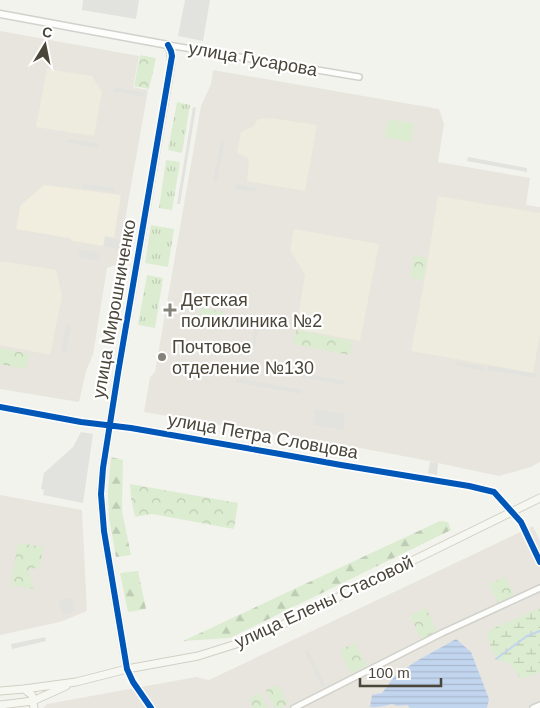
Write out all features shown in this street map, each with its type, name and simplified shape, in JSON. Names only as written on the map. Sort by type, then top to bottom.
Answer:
[{"type":"main road","points":[[512,512],[540,498]]},
{"type":"main road","name":"улица Елены Стасовой","points":[[0,691],[76,682],[127,669],[198,656],[255,638],[512,512]]},
{"type":"main road","name":"улица Елены Стасовой","points":[[0,705],[34,704],[76,682]]},
{"type":"main road","points":[[24,689],[32,695],[34,704]]},
{"type":"street","name":"улица Гусарова","points":[[0,14],[359,77]]},
{"type":"street","name":"улица Мирошниченко","points":[[127,669],[104,532],[103,468],[172,56],[168,44]]},
{"type":"street","name":"улица Петра Словцова","points":[[0,407],[470,486],[494,492],[521,522],[540,562]]},
{"type":"street","points":[[294,708],[427,641],[540,588]]},
{"type":"street","points":[[127,669],[133,682],[151,708]]},
{"type":"street","points":[[533,708],[540,705]]},
{"type":"shaded area","points":[[83,0],[139,0],[136,19],[82,10]]},
{"type":"shaded area","points":[[185,0],[210,0],[203,41],[178,36]]},
{"type":"shaded area","points":[[0,31],[139,56],[133,87],[148,90],[117,265],[107,268],[93,355],[86,371],[79,402],[0,389]]},
{"type":"shaded area","points":[[47,69],[92,76],[102,92],[94,136],[36,127]]},
{"type":"shaded area","points":[[213,70],[439,109],[444,124],[438,162],[530,178],[526,205],[540,207],[540,462],[531,467],[499,476],[360,448],[144,412],[150,377],[155,372],[201,106],[211,84]]},
{"type":"shaded area","points":[[114,87],[145,93],[144,97],[113,91]]},
{"type":"shaded area","points":[[193,107],[196,108],[180,204],[177,204]]},
{"type":"shaded area","points":[[271,118],[317,125],[305,191],[247,181],[249,159],[237,153],[241,132],[254,126],[258,119]]},
{"type":"shaded area","points":[[68,139],[98,144],[97,148],[67,142]]},
{"type":"shaded area","points":[[221,141],[225,141],[217,182],[213,181]]},
{"type":"shaded area","points":[[468,157],[527,168],[527,172],[467,161]]},
{"type":"shaded area","points":[[83,184],[115,188],[115,192],[83,188]]},
{"type":"shaded area","points":[[236,184],[256,188],[255,192],[236,189]]},
{"type":"shaded area","points":[[44,185],[121,195],[114,238],[105,236],[103,246],[16,229],[20,206]]},
{"type":"shaded area","points":[[438,196],[540,213],[540,335],[533,373],[411,351]]},
{"type":"shaded area","points":[[294,229],[379,244],[360,341],[296,329],[305,275],[290,250]]},
{"type":"shaded area","points":[[105,237],[120,240],[119,249],[104,246]]},
{"type":"shaded area","points":[[79,249],[100,253],[100,261],[78,257]]},
{"type":"shaded area","points":[[1,261],[56,270],[62,296],[50,355],[0,345]]},
{"type":"shaded area","points":[[228,290],[232,291],[229,306],[207,302],[208,298],[226,302]]},
{"type":"shaded area","points":[[257,319],[260,320],[255,347],[252,346]]},
{"type":"shaded area","points":[[67,324],[71,325],[66,353],[61,352]]},
{"type":"shaded area","points":[[456,362],[483,367],[482,370],[456,365]]},
{"type":"shaded area","points":[[489,366],[537,374],[537,378],[488,370]]},
{"type":"shaded area","points":[[302,373],[345,381],[344,385],[301,377]]},
{"type":"shaded area","points":[[236,378],[302,390],[301,394],[235,382]]},
{"type":"shaded area","points":[[316,410],[345,414],[343,430],[313,425]]},
{"type":"shaded area","points":[[81,432],[93,434],[83,503],[43,495],[44,490],[41,489],[44,473],[73,447]]},
{"type":"shaded area","points":[[430,462],[438,463],[437,475],[428,473]]},
{"type":"shaded area","points":[[0,495],[82,510],[87,611],[60,622],[0,635]]},
{"type":"shaded area","points":[[533,526],[540,541],[540,708],[43,708],[47,704],[196,677],[209,680]]},
{"type":"shaded area","points":[[72,598],[74,612],[62,614],[60,600]]},
{"type":"shaded area","points":[[45,637],[46,641],[12,649],[11,644]]},
{"type":"shaded area","points":[[308,650],[326,686],[322,687],[305,652]]},
{"type":"green space","points":[[140,55],[156,58],[149,89],[134,86]]},
{"type":"green space","points":[[177,102],[190,105],[182,153],[168,150]]},
{"type":"green space","points":[[388,119],[414,124],[411,142],[385,137]]},
{"type":"green space","points":[[166,160],[180,162],[172,210],[159,208]]},
{"type":"green space","points":[[151,225],[174,229],[168,267],[145,263]]},
{"type":"green space","points":[[414,256],[427,258],[423,280],[411,278]]},
{"type":"green space","points":[[147,275],[163,278],[155,328],[138,325]]},
{"type":"green space","points":[[201,308],[224,312],[221,329],[198,325]]},
{"type":"green space","points":[[296,330],[352,341],[350,355],[293,344]]},
{"type":"green space","points":[[0,348],[29,354],[26,369],[0,364]]},
{"type":"green space","points":[[111,457],[123,460],[122,511],[131,555],[116,557],[109,518],[108,492]]},
{"type":"green space","points":[[130,484],[238,503],[234,529],[152,514],[135,517]]},
{"type":"green space","points":[[440,521],[448,522],[451,530],[230,638],[183,641]]},
{"type":"green space","points":[[18,543],[43,547],[40,567],[28,570],[34,589],[11,585]]},
{"type":"green space","points":[[138,571],[146,609],[128,612],[120,573]]},
{"type":"green space","points":[[505,577],[514,595],[498,603],[489,584]]},
{"type":"green space","points":[[426,608],[437,631],[421,639],[410,615]]},
{"type":"green space","points":[[540,608],[540,672],[521,679],[511,664],[496,659],[487,637],[490,630]]},
{"type":"green space","points":[[355,643],[367,666],[351,673],[340,650]]},
{"type":"green space","points":[[278,685],[288,704],[281,708],[275,708],[266,690]]},
{"type":"green space","points":[[260,693],[268,708],[253,708],[249,699]]},
{"type":"water","points":[[456,639],[471,652],[489,699],[487,708],[410,708],[407,705],[397,706],[392,704],[370,707],[372,695],[382,693],[394,677],[415,662]]},
{"type":"waterway","points":[[496,659],[527,636],[540,631]]},
{"type":"cycle path","points":[[151,708],[133,682],[127,669],[104,531],[101,494],[103,468],[118,373],[172,56],[168,45]]},
{"type":"cycle path","points":[[0,407],[469,486],[494,492],[521,522],[540,562]]},
{"type":"place","name":"Детская поликлиника №2","points":[[170,310]]},
{"type":"place","name":"Почтовое отделение №130","points":[[162,357]]}]
